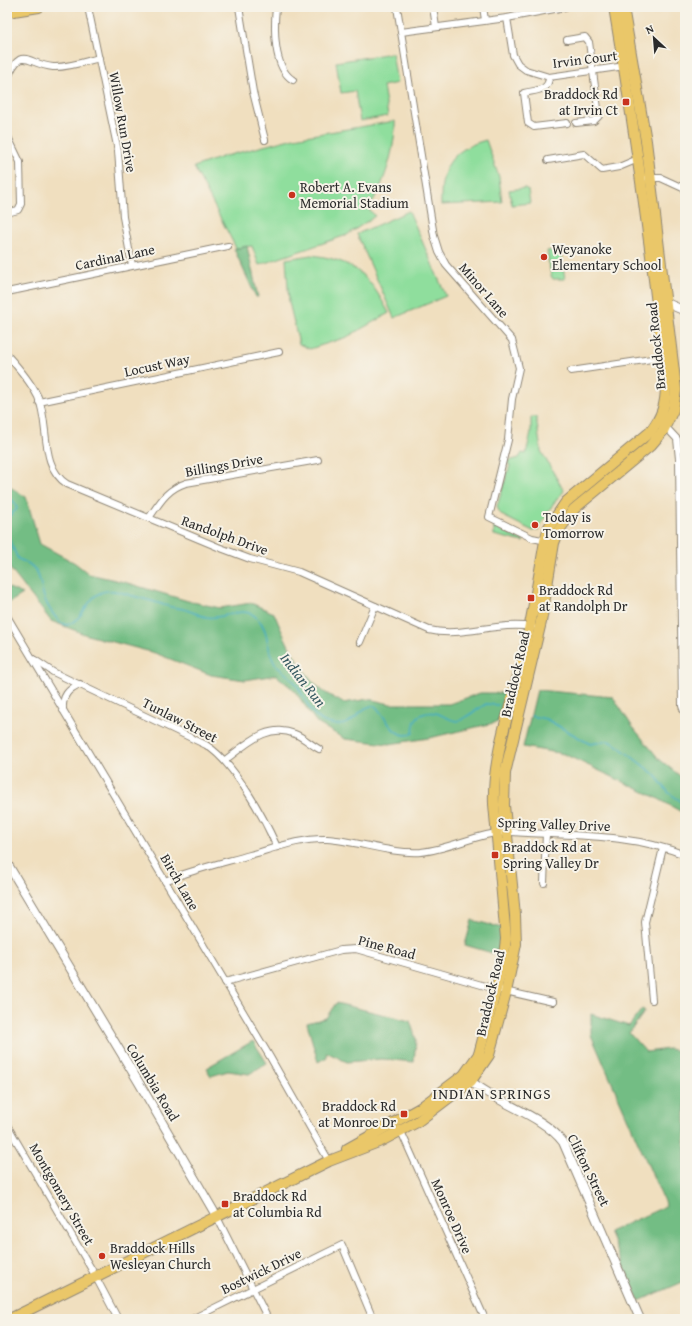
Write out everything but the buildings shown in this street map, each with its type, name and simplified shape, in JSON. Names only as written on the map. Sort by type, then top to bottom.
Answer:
[{"type":"main road","points":[[7,12],[39,7]]},
{"type":"main road","name":"Braddock Road","points":[[10,1319],[329,1161],[356,1144],[399,1127],[420,1108],[467,1078],[479,1054],[514,959],[516,930],[501,832],[505,773],[535,628],[549,542],[574,509],[650,446],[663,423],[666,396],[667,356],[666,303],[629,66],[614,7]]},
{"type":"main road","name":"Braddock Road","points":[[623,7],[638,159],[646,178],[656,299],[667,356]]},
{"type":"street","name":"Willow Run Drive","points":[[88,7],[118,151],[123,217],[132,265]]},
{"type":"street","points":[[239,7],[253,92],[265,140]]},
{"type":"street","points":[[276,7],[274,29],[275,41],[284,72],[293,80]]},
{"type":"street","name":"Minor Lane","points":[[397,7],[434,236],[439,252],[446,265],[512,340],[515,346],[515,357],[518,368],[512,399],[508,440],[489,517],[532,538],[549,542]]},
{"type":"street","points":[[433,7],[436,27]]},
{"type":"street","points":[[483,7],[485,20]]},
{"type":"street","points":[[401,32],[507,18],[527,10],[565,7]]},
{"type":"street","name":"Irvin Court","points":[[507,18],[514,55],[518,64],[526,70],[549,77],[629,66]]},
{"type":"street","points":[[567,40],[585,38],[589,42],[599,116],[594,121],[576,123]]},
{"type":"street","points":[[7,80],[13,65],[18,60],[26,58],[52,67],[62,67],[98,58]]},
{"type":"street","points":[[549,77],[549,83],[545,89],[524,93],[528,123],[534,127],[567,123]]},
{"type":"street","points":[[7,213],[18,210],[22,204],[20,162],[8,140]]},
{"type":"street","points":[[548,160],[584,154],[602,170],[619,167],[638,159]]},
{"type":"street","points":[[646,178],[661,178],[685,189]]},
{"type":"street","name":"Cardinal Lane","points":[[7,292],[228,246]]},
{"type":"street","points":[[656,299],[685,310]]},
{"type":"street","name":"Locust Way","points":[[40,402],[279,352]]},
{"type":"street","name":"Randolph Drive","points":[[7,355],[28,381],[40,402],[49,459],[57,476],[73,487],[250,559],[299,572],[416,625],[434,631],[451,631],[506,625],[535,628]]},
{"type":"street","points":[[571,370],[667,356]]},
{"type":"street","points":[[663,423],[677,439],[679,459],[682,706],[685,714]]},
{"type":"street","name":"Billings Drive","points":[[149,518],[164,496],[182,484],[318,460]]},
{"type":"street","points":[[360,642],[375,606]]},
{"type":"street","name":"Birch Lane","points":[[7,616],[290,1091],[329,1161]]},
{"type":"street","name":"Tunlaw Street","points":[[32,658],[53,672],[206,745],[225,760],[240,781],[277,848]]},
{"type":"street","points":[[64,711],[63,703],[66,694],[80,684]]},
{"type":"street","points":[[225,760],[259,735],[275,730],[293,733],[319,749]]},
{"type":"street","name":"Spring Valley Drive","points":[[165,881],[277,848],[305,841],[327,839],[396,850],[420,852],[501,832],[546,833],[626,840],[663,848],[685,855]]},
{"type":"street","points":[[544,883],[546,833]]},
{"type":"street","points":[[652,1000],[645,922],[663,848]]},
{"type":"street","name":"Columbia Road","points":[[7,863],[142,1087],[217,1217],[268,1319]]},
{"type":"street","name":"Pine Road","points":[[225,982],[341,950],[356,949],[501,991],[553,1002]]},
{"type":"street","name":"Clifton Street","points":[[467,1078],[506,1104],[546,1125],[563,1142],[640,1319]]},
{"type":"street","name":"Montgomery Street","points":[[7,1125],[96,1276],[118,1319]]},
{"type":"street","name":"Monroe Drive","points":[[399,1127],[485,1319]]},
{"type":"street","name":"Bostwick Drive","points":[[192,1319],[342,1245],[373,1319]]},
{"type":"green space","points":[[392,53],[397,83],[383,86],[388,116],[360,121],[355,91],[341,93],[336,62]]},
{"type":"green space","name":"Robert A. Evans Memorial Stadium","points":[[395,121],[395,131],[388,166],[374,200],[368,208],[375,216],[347,235],[259,265],[252,246],[236,248],[194,167],[222,157],[294,138]]},
{"type":"green space","points":[[486,140],[499,177],[502,202],[441,205],[442,181],[449,163],[463,149]]},
{"type":"green space","points":[[525,188],[528,190],[530,203],[512,205],[509,190]]},
{"type":"green space","points":[[409,211],[446,296],[394,318],[357,234]]},
{"type":"green space","points":[[247,246],[258,297],[256,297],[234,249]]},
{"type":"green space","points":[[554,250],[561,255],[565,279],[553,279],[551,276],[547,251]]},
{"type":"green space","points":[[311,255],[339,261],[359,272],[367,279],[389,313],[347,337],[310,349],[299,344],[289,302],[286,259]]},
{"type":"green space","points":[[531,417],[536,417],[541,451],[564,491],[553,504],[538,530],[533,531],[503,516],[499,512],[497,506],[506,478],[506,472],[508,472],[510,465],[508,464],[508,461],[519,458],[522,453],[526,454],[531,432]]},
{"type":"green space","points":[[7,485],[26,497],[40,544],[75,563],[89,574],[124,582],[188,601],[220,608],[251,603],[274,613],[298,662],[311,680],[319,688],[343,703],[369,699],[390,704],[449,704],[480,693],[506,693],[498,722],[429,738],[389,744],[345,739],[317,723],[294,690],[276,675],[245,680],[211,675],[155,653],[87,635],[51,621],[7,565]]},
{"type":"green space","points":[[494,527],[524,541],[494,535]]},
{"type":"green space","points":[[7,587],[23,594],[7,604]]},
{"type":"green space","points":[[537,690],[613,697],[632,726],[659,759],[685,780],[685,814],[657,798],[564,754],[523,747]]},
{"type":"green space","points":[[472,920],[502,928],[499,955],[465,945]]},
{"type":"green space","points":[[336,1003],[410,1021],[416,1039],[414,1062],[382,1059],[347,1062],[326,1052],[327,1057],[318,1062],[307,1023],[326,1018]]},
{"type":"green space","points":[[642,1009],[645,1011],[629,1033],[646,1052],[668,1049],[685,1052],[685,1281],[639,1301],[609,1232],[666,1206],[591,1035],[591,1014],[629,1026]]},
{"type":"green space","points":[[253,1041],[267,1063],[249,1074],[228,1071],[211,1076],[206,1068]]},
{"type":"waterway","name":"Indian Run","points":[[7,498],[14,502],[17,509],[7,518]]},
{"type":"waterway","name":"Indian Run","points":[[7,535],[18,559],[31,565],[35,569],[44,597],[51,611],[61,623],[67,625],[78,617],[95,596],[100,593],[110,591],[120,592],[212,618],[239,612],[251,614],[257,618],[264,627],[271,655],[275,663],[296,684],[315,715],[320,720],[327,723],[337,725],[345,724],[351,721],[364,709],[375,706],[395,731],[406,735],[413,733],[416,719],[423,714],[436,713],[456,721],[461,720],[486,704],[498,705]]},
{"type":"waterway","name":"Indian Run","points":[[531,716],[546,719],[590,744],[608,741],[615,744],[654,774],[669,793],[685,804]]},
{"type":"place","name":"Braddock Rd at Irvin Ct","points":[[626,102]]},
{"type":"place","name":"Robert A. Evans Memorial Stadium","points":[[292,195]]},
{"type":"place","name":"Weyanoke Elementary School","points":[[544,257]]},
{"type":"place","name":"Today is Tomorrow","points":[[535,525]]},
{"type":"place","name":"Braddock Rd at Randolph Dr","points":[[531,598]]},
{"type":"place","name":"Braddock Rd at Spring Valley Dr","points":[[495,855]]},
{"type":"place","name":"Braddock Rd at Monroe Dr","points":[[404,1114]]},
{"type":"place","name":"Braddock Rd at Columbia Rd","points":[[225,1204]]},
{"type":"place","name":"Braddock Hills Wesleyan Church","points":[[102,1256]]},
{"type":"district","name":"INDIAN SPRINGS","points":[[492,1094]]}]
